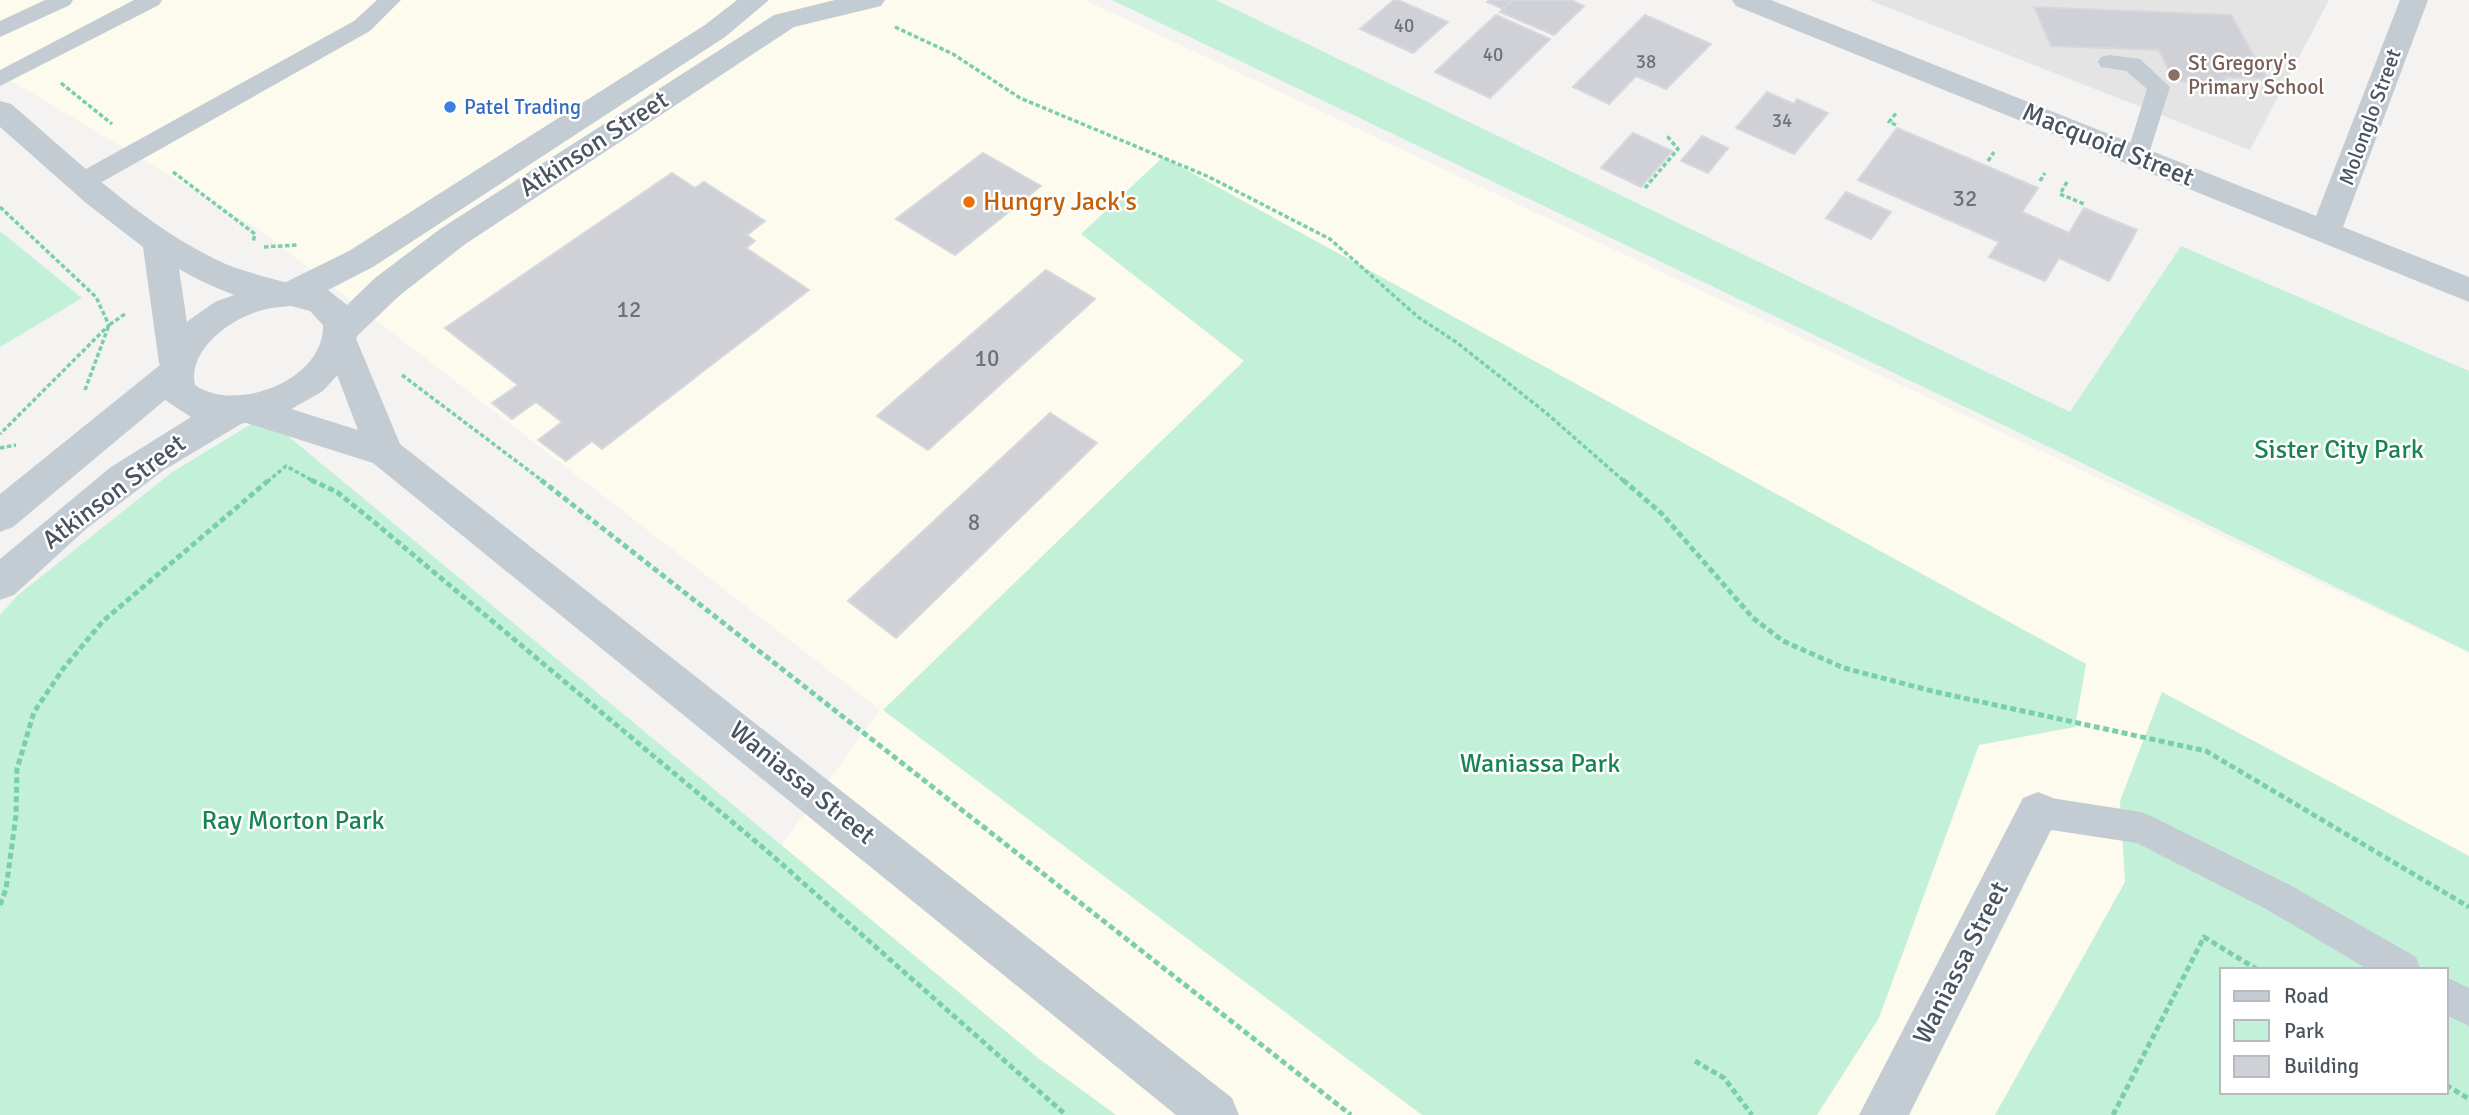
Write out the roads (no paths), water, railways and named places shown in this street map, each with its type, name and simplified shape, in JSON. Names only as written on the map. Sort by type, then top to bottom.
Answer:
[{"type":"street","name":"Atkinson Street","points":[[288,294],[376,251],[420,219],[715,31],[755,0]]},
{"type":"street","name":"Atkinson Street","points":[[340,335],[387,287],[452,237],[784,21],[871,0]]},
{"type":"street","name":"Macquoid Street","points":[[1746,0],[2469,290]]},
{"type":"street","name":"Molonglo Street","points":[[2325,232],[2347,185],[2387,68],[2414,0]]},
{"type":"street","points":[[0,111],[159,244],[235,284],[314,298],[331,308],[340,323],[340,335],[332,358],[315,378],[290,394],[241,410],[212,410],[187,400],[177,387],[159,244]]},
{"type":"street","points":[[175,367],[195,333],[217,316],[249,301],[288,294]]},
{"type":"street","name":"Waniassa Street","points":[[340,335],[359,392],[386,453]]},
{"type":"street","name":"Atkinson Street","points":[[0,516],[175,367]]},
{"type":"street","name":"Atkinson Street","points":[[0,583],[54,534],[124,478],[184,438],[241,410]]},
{"type":"street","name":"Waniassa Street","points":[[241,410],[386,453],[1215,1115]]},
{"type":"street","name":"Waniassa Street","points":[[1883,1115],[2038,812]]},
{"type":"lane","points":[[0,30],[62,0]]},
{"type":"lane","points":[[0,79],[151,0]]},
{"type":"lane","points":[[73,41],[108,34],[175,0]]},
{"type":"lane","points":[[84,181],[362,26],[390,0]]},
{"type":"lane","points":[[2109,62],[2132,64],[2159,87],[2138,157]]},
{"type":"lane","points":[[2038,812],[2141,828],[2278,897],[2400,968]]},
{"type":"lane","points":[[2448,996],[2469,1008]]},
{"type":"place","name":"St Gregory's Primary School","points":[[2174,75]]},
{"type":"place","name":"Patel Trading","points":[[450,107]]},
{"type":"place","name":"Hungry Jack's","points":[[969,202]]},
{"type":"park label","name":"Sister City Park","points":[[2339,450]]},
{"type":"park label","name":"Waniassa Park","points":[[1540,764]]},
{"type":"park label","name":"Ray Morton Park","points":[[293,821]]}]
